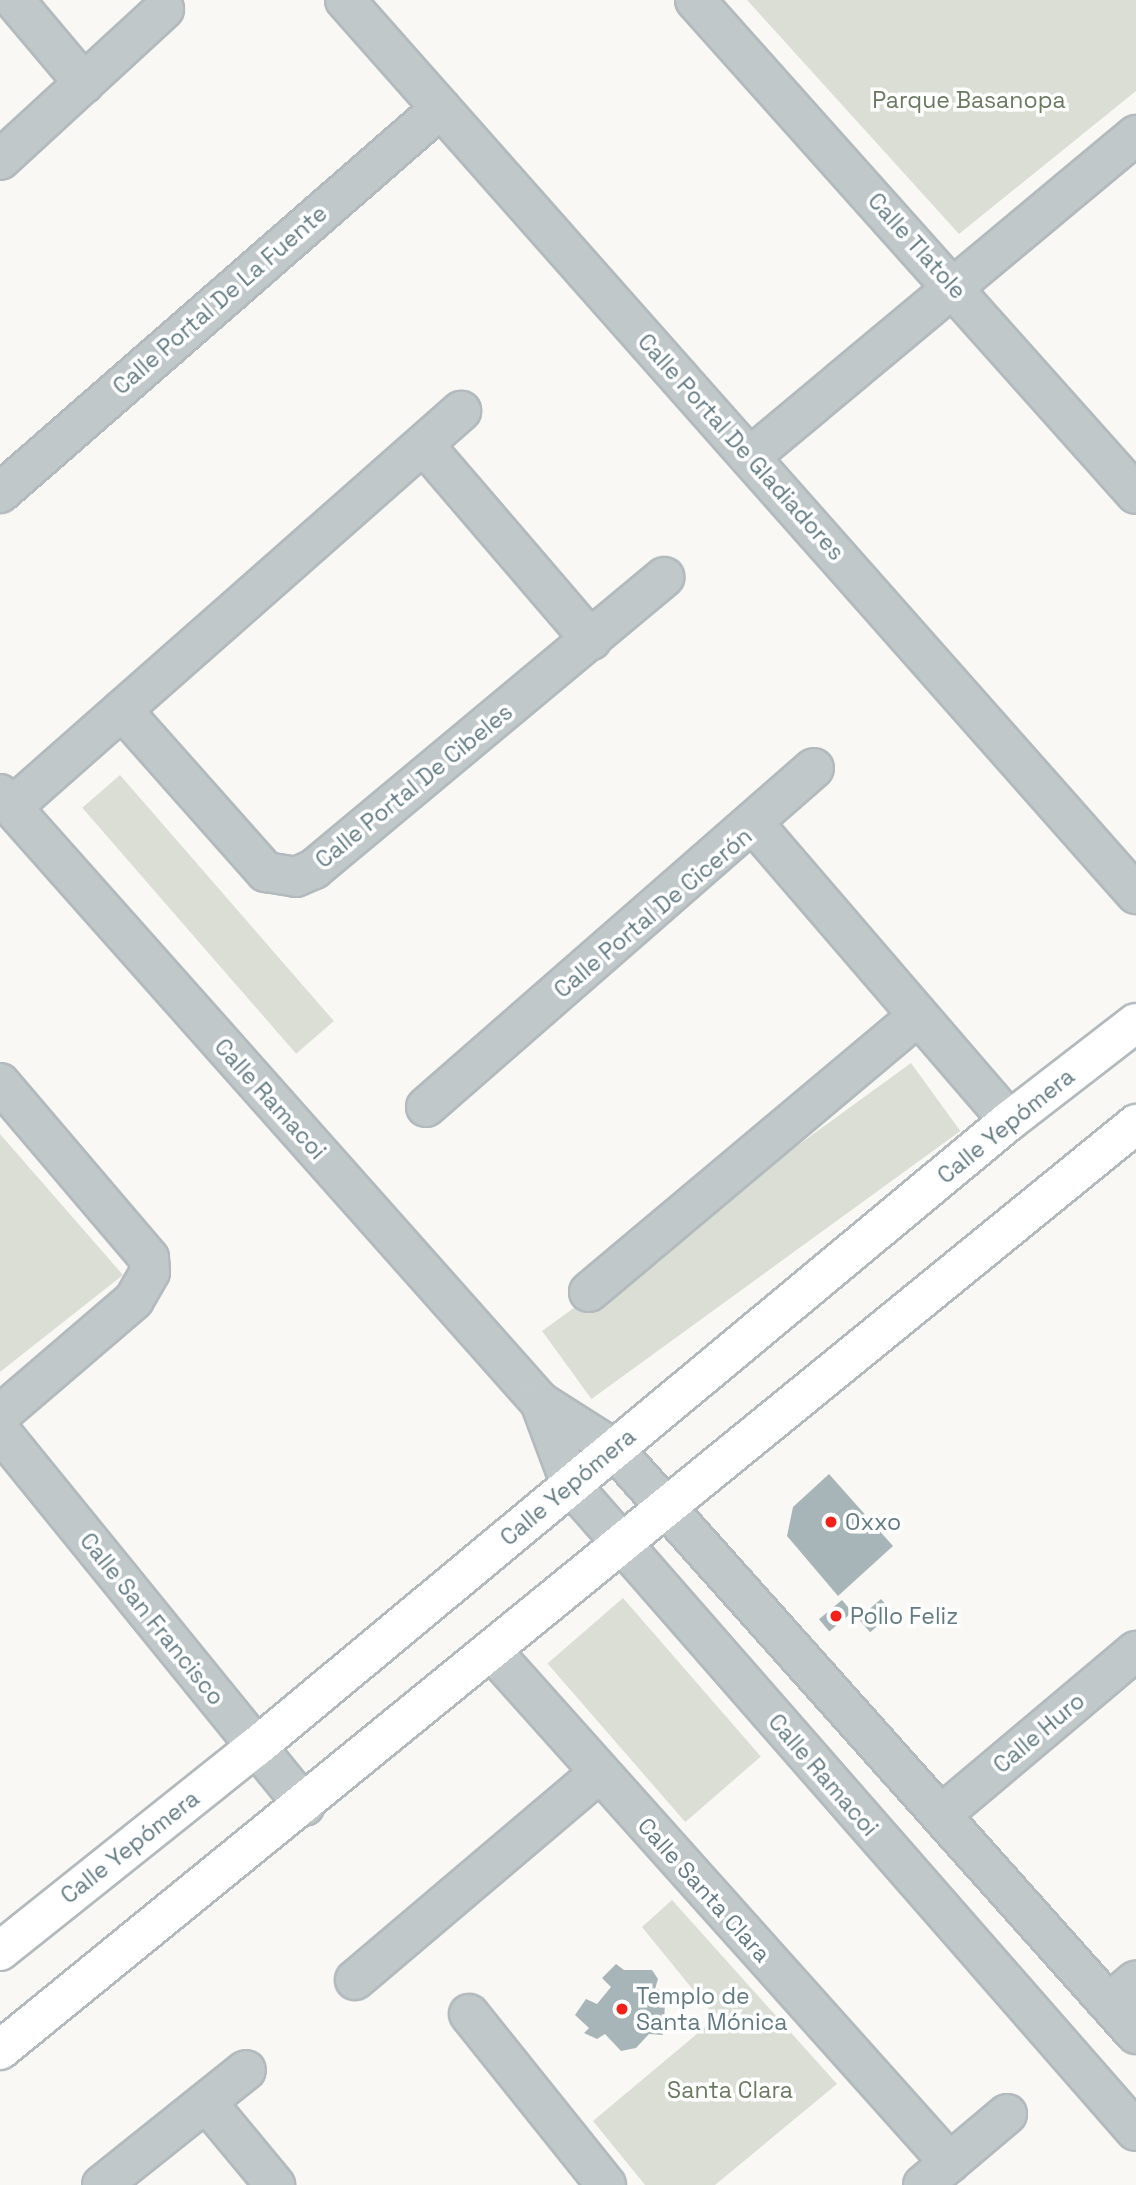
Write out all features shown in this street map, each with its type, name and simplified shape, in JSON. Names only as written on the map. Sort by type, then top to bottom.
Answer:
[{"type":"main road","name":"Calle Yepómera","points":[[0,1951],[256,1747],[1009,1121],[1136,1023]]},
{"type":"main road","points":[[0,2050],[305,1806],[663,1508],[1136,1124]]},
{"type":"street","points":[[14,0],[84,83]]},
{"type":"street","name":"Calle Portal De Gladiadores","points":[[345,0],[1136,894]]},
{"type":"street","name":"Calle Tlatole","points":[[695,0],[952,284],[1136,494]]},
{"type":"street","points":[[0,160],[164,9]]},
{"type":"street","name":"Calle Portal De La Fuente","points":[[0,493],[441,108]]},
{"type":"street","points":[[750,457],[952,284],[1136,135]]},
{"type":"street","points":[[6,801],[122,710],[461,411]]},
{"type":"street","points":[[424,444],[591,640]]},
{"type":"street","name":"Calle Portal De Cibeles","points":[[122,710],[266,872],[296,877],[314,869],[664,577]]},
{"type":"street","points":[[753,823],[814,768]]},
{"type":"street","name":"Calle Ramacoi","points":[[6,801],[541,1402],[614,1449],[663,1508],[941,1815],[1122,1991],[1136,2034]]},
{"type":"street","name":"Calle Portal De Cicerón","points":[[426,1107],[753,823],[1009,1121]]},
{"type":"street","points":[[589,1292],[918,1016]]},
{"type":"street","points":[[0,1083],[149,1258],[150,1272],[134,1300],[0,1415]]},
{"type":"street","name":"Calle Ramacoi","points":[[541,1402],[571,1485],[1136,2131]]},
{"type":"street","name":"Calle San Francisco","points":[[0,1431],[305,1806]]},
{"type":"street","name":"Calle Santa Clara","points":[[491,1650],[937,2174],[1007,2114]]},
{"type":"street","name":"Calle Huro","points":[[941,1815],[1136,1651]]},
{"type":"street","points":[[355,1980],[598,1774]]},
{"type":"street","points":[[469,2014],[606,2185]]},
{"type":"street","points":[[102,2185],[207,2104],[246,2070]]},
{"type":"street","points":[[207,2104],[275,2185]]},
{"type":"green space","name":"Parque Basanopa","points":[[747,0],[1136,0],[1136,91],[959,234]]},
{"type":"green space","points":[[120,775],[334,1021],[296,1054],[82,808]]},
{"type":"green space","points":[[911,1063],[960,1131],[591,1399],[542,1331]]},
{"type":"green space","points":[[0,1134],[123,1275],[0,1372]]},
{"type":"green space","points":[[623,1598],[761,1756],[685,1822],[548,1664]]},
{"type":"green space","name":"Santa Clara","points":[[672,1900],[837,2084],[715,2185],[645,2185],[593,2121],[716,2018],[642,1927]]},
{"type":"building","name":"Oxxo","points":[[829,1474],[893,1546],[838,1596],[787,1536],[793,1507]]},
{"type":"building","points":[[881,1599],[893,1613],[870,1632],[858,1619]]},
{"type":"building","name":"Pollo Feliz","points":[[842,1600],[852,1612],[829,1632],[819,1619]]},
{"type":"building","name":"Templo de Santa Mónica","points":[[616,1964],[624,1970],[652,1970],[658,1979],[655,1989],[666,1989],[663,2035],[649,2034],[636,2048],[621,2051],[605,2034],[597,2039],[584,2033],[589,2028],[575,2015],[586,1999],[597,2004],[611,1987],[602,1978]]},
{"type":"place","name":"Oxxo","points":[[831,1522]]},
{"type":"place","name":"Pollo Feliz","points":[[836,1616]]},
{"type":"place","name":"Templo de Santa Mónica","points":[[622,2009]]}]
